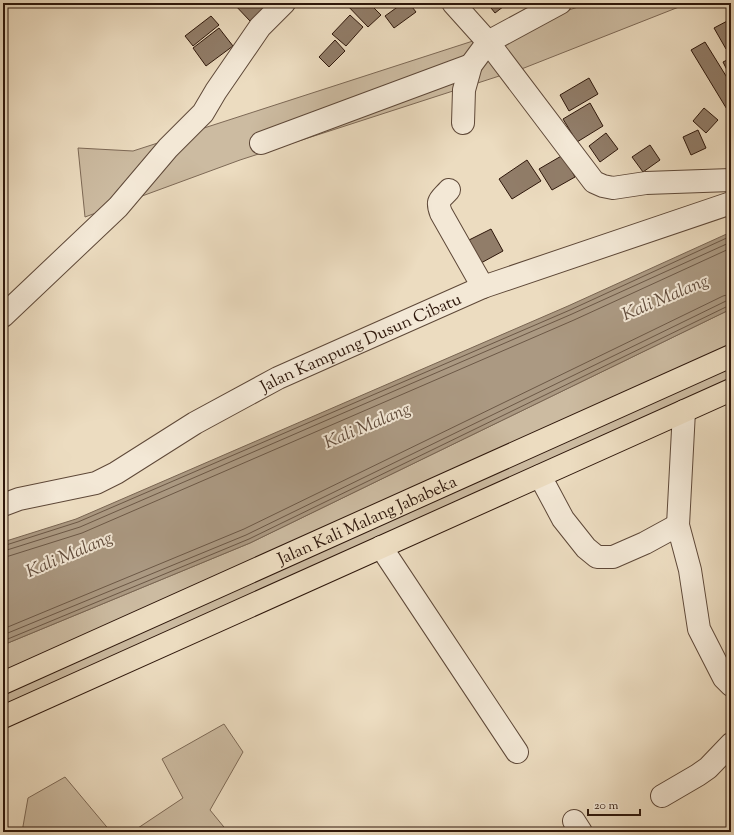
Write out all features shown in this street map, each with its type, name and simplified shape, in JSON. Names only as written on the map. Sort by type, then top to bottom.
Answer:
[{"type":"main road","name":"Jalan Kali Malang Jababeka","points":[[3,684],[731,356]]},
{"type":"main road","name":"Jalan Kali Malang Jababeka","points":[[3,717],[731,390]]},
{"type":"main road","points":[[486,466],[500,493]]},
{"type":"street","points":[[3,316],[118,207],[168,148],[203,112],[260,27],[284,3]]},
{"type":"street","points":[[453,3],[488,42],[594,182],[613,188],[646,183],[731,180]]},
{"type":"street","points":[[463,123],[464,90],[471,65],[488,42],[560,3]]},
{"type":"street","points":[[261,143],[471,65]]},
{"type":"street","points":[[449,190],[439,201],[438,205],[482,287]]},
{"type":"street","name":"Jalan Kampung Dusun Cibatu","points":[[3,505],[19,499],[96,483],[116,473],[196,424],[278,378],[482,287],[731,203]]},
{"type":"street","points":[[684,411],[678,525],[690,570],[699,629],[724,678],[731,685]]},
{"type":"street","points":[[540,476],[563,519],[586,548],[597,557],[613,557],[646,543],[678,525]]},
{"type":"street","points":[[381,547],[517,752]]},
{"type":"street","points":[[662,796],[708,768],[731,744]]},
{"type":"shaded area","points":[[586,3],[689,3],[524,68],[240,160],[85,217],[78,148],[133,151],[578,7]]},
{"type":"shaded area","points":[[731,309],[731,389],[3,717],[3,645],[250,543]]},
{"type":"shaded area","points":[[224,724],[243,752],[210,810],[228,832],[132,832],[183,798],[162,759]]},
{"type":"shaded area","points":[[65,777],[111,832],[22,832],[28,798]]},
{"type":"water","name":"Kali Malang","points":[[731,232],[731,309],[250,543],[3,645],[3,542],[76,519],[568,306]]},
{"type":"building","points":[[233,3],[264,3],[267,5],[250,21]]},
{"type":"building","points":[[345,3],[369,3],[381,15],[368,27]]},
{"type":"building","points":[[403,3],[409,3],[416,12],[394,28],[385,16]]},
{"type":"building","points":[[487,3],[508,3],[495,13]]},
{"type":"building","points":[[350,15],[363,27],[346,46],[332,34]]},
{"type":"building","points":[[211,16],[219,25],[193,46],[185,36]]},
{"type":"building","points":[[731,19],[731,47],[726,49],[714,28]]},
{"type":"building","points":[[219,28],[233,46],[206,66],[193,48]]},
{"type":"building","points":[[335,40],[345,51],[329,67],[319,57]]},
{"type":"building","points":[[705,42],[731,84],[731,108],[728,111],[691,50]]},
{"type":"building","points":[[731,58],[731,73],[729,74],[723,62]]},
{"type":"building","points":[[589,78],[598,94],[569,111],[560,95]]},
{"type":"building","points":[[590,103],[603,126],[577,142],[563,119]]},
{"type":"building","points":[[704,108],[718,120],[706,133],[693,121]]},
{"type":"building","points":[[698,130],[706,148],[691,155],[683,137]]},
{"type":"building","points":[[606,133],[618,149],[600,162],[589,146]]},
{"type":"building","points":[[650,145],[660,160],[643,172],[632,157]]},
{"type":"building","points":[[563,155],[575,177],[552,190],[539,169]]},
{"type":"building","points":[[527,160],[541,181],[512,199],[499,179]]},
{"type":"building","points":[[491,229],[503,251],[481,263],[469,240]]}]
